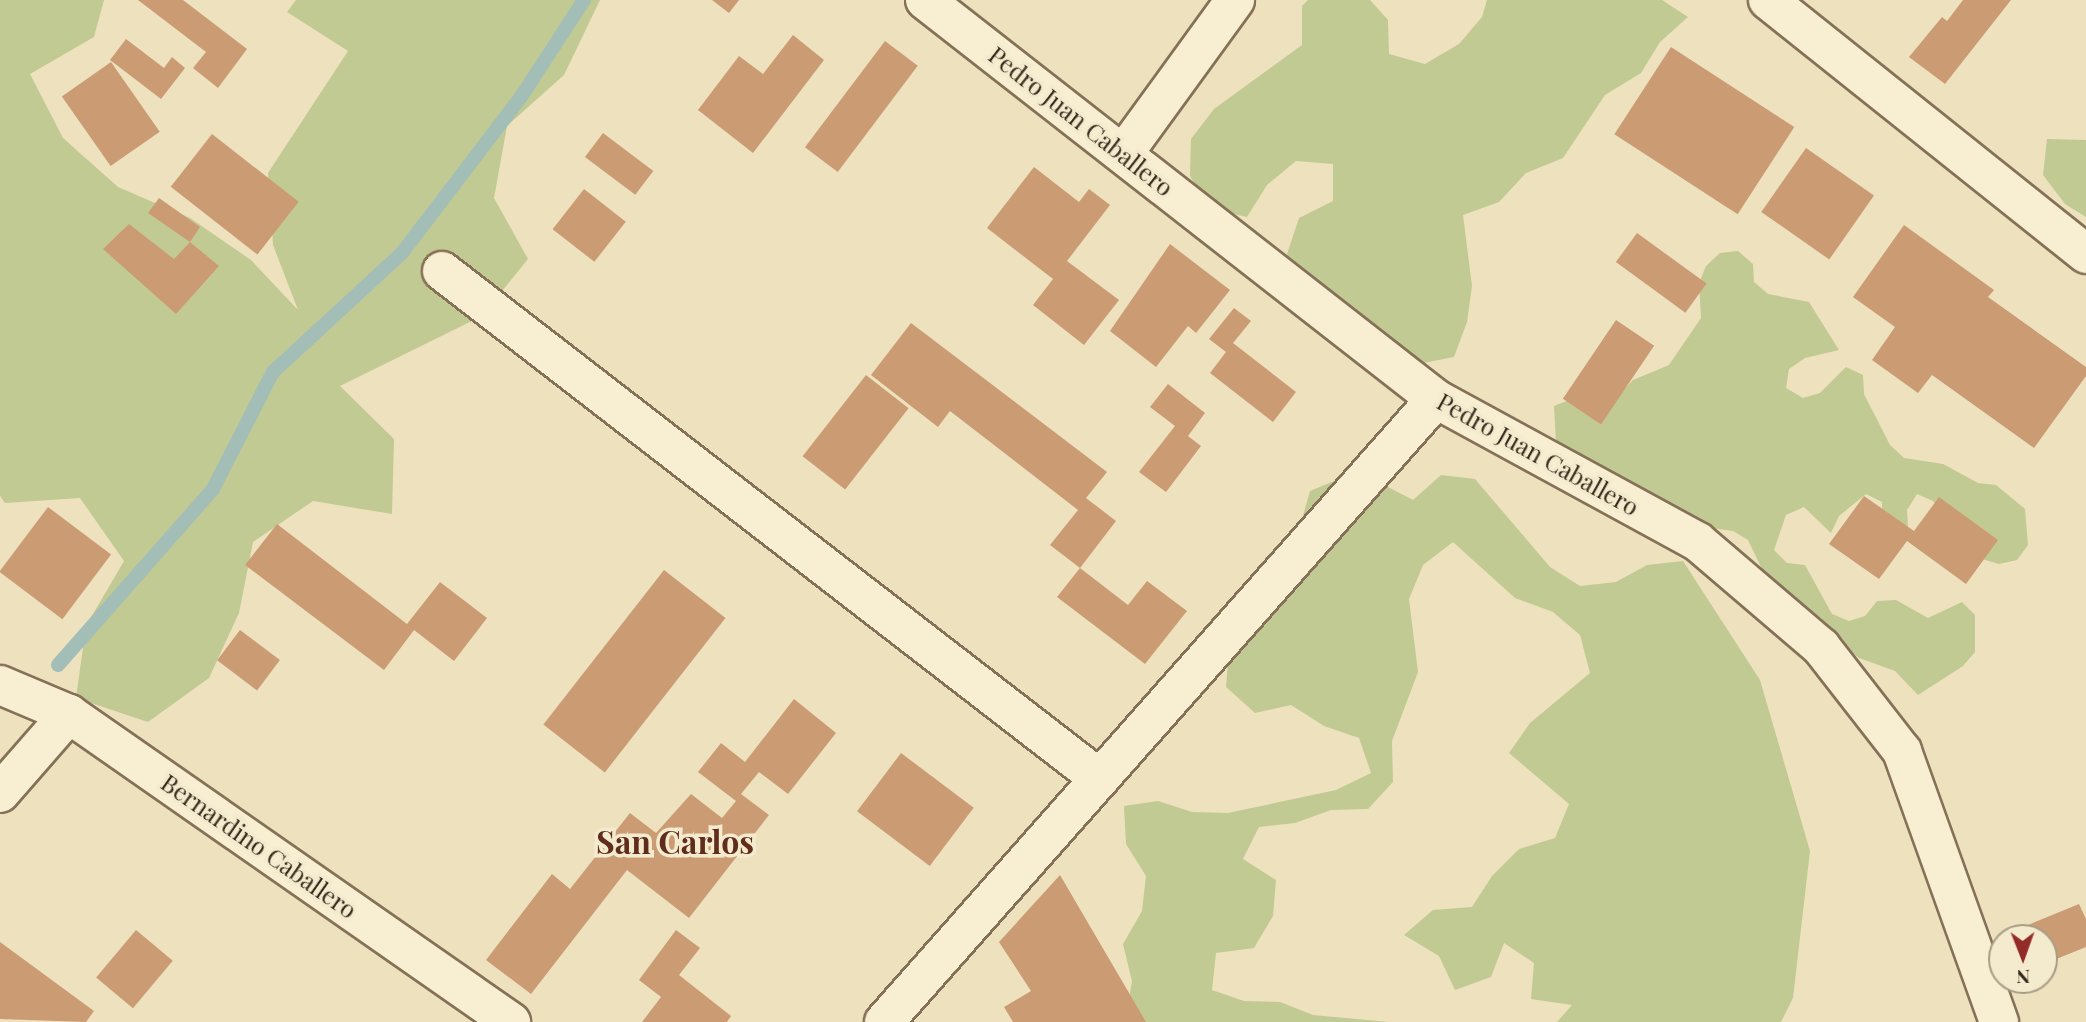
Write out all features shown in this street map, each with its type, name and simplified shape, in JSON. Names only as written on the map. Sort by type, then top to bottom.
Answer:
[{"type":"street","name":"Pedro Juan Caballero","points":[[925,0],[1436,399],[1699,542],[1821,647],[1902,751],[1999,1022]]},
{"type":"street","points":[[1124,153],[1235,0]]},
{"type":"street","points":[[1768,0],[2086,254]]},
{"type":"street","points":[[442,271],[1100,779]]},
{"type":"street","points":[[884,1022],[1436,399]]},
{"type":"street","name":"Bernardino Caballero","points":[[0,685],[69,714],[510,1022]]},
{"type":"street","points":[[0,793],[69,714]]},
{"type":"green space","points":[[0,0],[104,0],[94,37],[30,74],[63,138],[118,187],[190,218],[251,260],[298,310],[273,245],[268,173],[348,51],[287,12],[296,0],[600,0],[564,75],[507,126],[494,198],[528,259],[482,316],[340,386],[394,439],[392,514],[313,501],[253,542],[239,613],[209,678],[148,722],[76,698],[86,626],[124,561],[80,498],[5,503],[0,496]]},
{"type":"green space","points":[[1308,0],[1370,0],[1388,20],[1389,54],[1425,64],[1459,44],[1482,17],[1487,0],[1662,0],[1688,17],[1660,42],[1641,73],[1605,95],[1563,158],[1526,173],[1499,202],[1463,215],[1472,286],[1467,322],[1454,357],[1418,364],[1300,289],[1287,254],[1299,218],[1333,201],[1333,164],[1296,161],[1267,185],[1247,217],[1210,209],[1190,176],[1191,139],[1214,109],[1302,45],[1302,6]]},
{"type":"green space","points":[[2047,139],[2086,140],[2086,217],[2065,204],[2043,175]]},
{"type":"green space","points":[[1738,251],[1753,264],[1754,282],[1768,294],[1809,302],[1839,350],[1805,358],[1789,369],[1786,388],[1803,398],[1820,393],[1846,367],[1863,375],[1864,394],[1890,445],[1904,458],[1943,464],[1978,483],[1996,485],[2025,509],[2028,545],[2017,560],[1999,564],[1982,559],[1933,501],[1917,494],[1907,510],[1908,528],[1882,537],[1882,502],[1866,494],[1839,516],[1831,533],[1804,507],[1786,515],[1774,550],[1787,563],[1805,565],[1832,614],[1849,621],[1865,616],[1877,601],[1896,600],[1928,618],[1962,602],[1975,615],[1975,652],[1963,666],[1918,695],[1895,671],[1859,658],[1772,590],[1748,540],[1733,531],[1697,526],[1556,443],[1554,406],[1572,399],[1606,408],[1633,380],[1669,365],[1701,318],[1699,283],[1706,266],[1720,253]]},
{"type":"green space","points":[[1441,475],[1475,479],[1550,567],[1580,586],[1616,582],[1647,565],[1683,561],[1760,680],[1810,851],[1793,998],[1781,1022],[1557,1022],[1572,1005],[1531,999],[1534,963],[1504,943],[1491,977],[1455,990],[1439,956],[1404,935],[1433,910],[1472,907],[1492,876],[1519,849],[1555,838],[1569,804],[1509,753],[1530,723],[1590,673],[1580,635],[1553,612],[1515,598],[1453,542],[1423,565],[1409,599],[1418,672],[1392,741],[1393,782],[1368,809],[1331,810],[1295,823],[1259,827],[1243,859],[1276,880],[1273,916],[1254,948],[1216,953],[1212,990],[1244,1001],[1280,1002],[1313,1015],[1389,1022],[1139,1022],[1126,1017],[1132,981],[1123,944],[1142,911],[1146,876],[1126,844],[1124,806],[1158,801],[1192,812],[1228,813],[1336,790],[1371,773],[1359,738],[1324,726],[1291,705],[1255,713],[1226,687],[1229,649],[1300,526],[1310,491],[1346,476],[1382,484],[1413,500]]},
{"type":"building","points":[[138,0],[183,0],[247,49],[218,88],[193,68],[206,52]]},
{"type":"building","points":[[712,0],[739,0],[729,13]]},
{"type":"building","points":[[1963,0],[2011,0],[1945,84],[1909,57],[1942,17],[1947,21]]},
{"type":"building","points":[[793,35],[824,60],[753,153],[698,110],[739,56],[763,74]]},
{"type":"building","points":[[126,39],[164,68],[172,57],[185,68],[161,99],[110,60]]},
{"type":"building","points":[[885,41],[918,66],[838,172],[805,147]]},
{"type":"building","points":[[1671,47],[1794,127],[1738,214],[1614,134]]},
{"type":"building","points":[[111,62],[160,132],[111,166],[62,96]]},
{"type":"building","points":[[603,133],[653,171],[635,195],[585,157]]},
{"type":"building","points":[[212,134],[299,202],[257,255],[171,187]]},
{"type":"building","points":[[1806,148],[1874,196],[1829,260],[1761,212]]},
{"type":"building","points":[[1034,167],[1079,202],[1089,189],[1110,205],[1067,261],[1119,300],[1084,345],[1033,305],[1053,279],[987,228]]},
{"type":"building","points":[[584,189],[626,222],[594,262],[553,229]]},
{"type":"building","points":[[159,198],[200,227],[190,242],[148,213]]},
{"type":"building","points":[[129,224],[174,259],[190,242],[219,266],[176,314],[103,249]]},
{"type":"building","points":[[1904,225],[1994,290],[1988,297],[2086,367],[2086,376],[2034,448],[1932,375],[1918,393],[1872,360],[1895,327],[1853,297]]},
{"type":"building","points":[[1637,233],[1707,284],[1685,313],[1616,262]]},
{"type":"building","points":[[1170,244],[1230,290],[1196,333],[1188,326],[1156,367],[1110,331]]},
{"type":"building","points":[[1234,308],[1251,321],[1233,343],[1296,392],[1273,422],[1210,373],[1226,352],[1209,339]]},
{"type":"building","points":[[1616,320],[1654,346],[1601,424],[1563,399]]},
{"type":"building","points":[[911,323],[1107,472],[1086,498],[1116,521],[1080,568],[1050,545],[1078,510],[950,411],[938,427],[871,375]]},
{"type":"building","points":[[866,375],[909,408],[845,489],[803,456]]},
{"type":"building","points":[[1168,384],[1205,413],[1188,436],[1201,446],[1166,492],[1139,472],[1175,426],[1150,407]]},
{"type":"building","points":[[1864,496],[1914,531],[1939,497],[1998,540],[1966,584],[1907,541],[1879,579],[1829,544]]},
{"type":"building","points":[[48,507],[111,555],[62,619],[0,572]]},
{"type":"building","points":[[277,524],[407,624],[440,582],[487,618],[454,661],[414,630],[384,670],[245,565]]},
{"type":"building","points":[[1080,568],[1128,605],[1147,581],[1187,611],[1145,664],[1057,597]]},
{"type":"building","points":[[664,570],[725,618],[605,772],[543,724]]},
{"type":"building","points":[[240,630],[280,660],[257,690],[217,660]]},
{"type":"building","points":[[794,699],[836,733],[788,794],[759,772],[741,794],[769,815],[689,918],[627,870],[531,994],[486,960],[552,874],[570,889],[630,813],[656,833],[691,794],[722,818],[736,801],[698,772],[721,743],[745,762]]},
{"type":"building","points":[[901,753],[974,808],[930,866],[857,811]]},
{"type":"building","points":[[1060,875],[1146,1022],[1013,1022],[1004,1007],[1031,991],[999,942]]},
{"type":"building","points":[[2079,904],[2086,919],[2086,947],[2058,958],[2058,924],[2030,924]]},
{"type":"building","points":[[136,930],[173,961],[133,1008],[96,977]]},
{"type":"building","points":[[676,930],[700,948],[679,975],[731,1016],[727,1022],[642,1022],[661,997],[639,980]]},
{"type":"building","points":[[0,942],[94,1011],[86,1022],[0,1019]]},
{"type":"waterway","points":[[58,665],[213,489],[273,372],[402,253],[521,97],[584,0]]},
{"type":"district","name":"San Carlos","points":[[675,841]]}]
